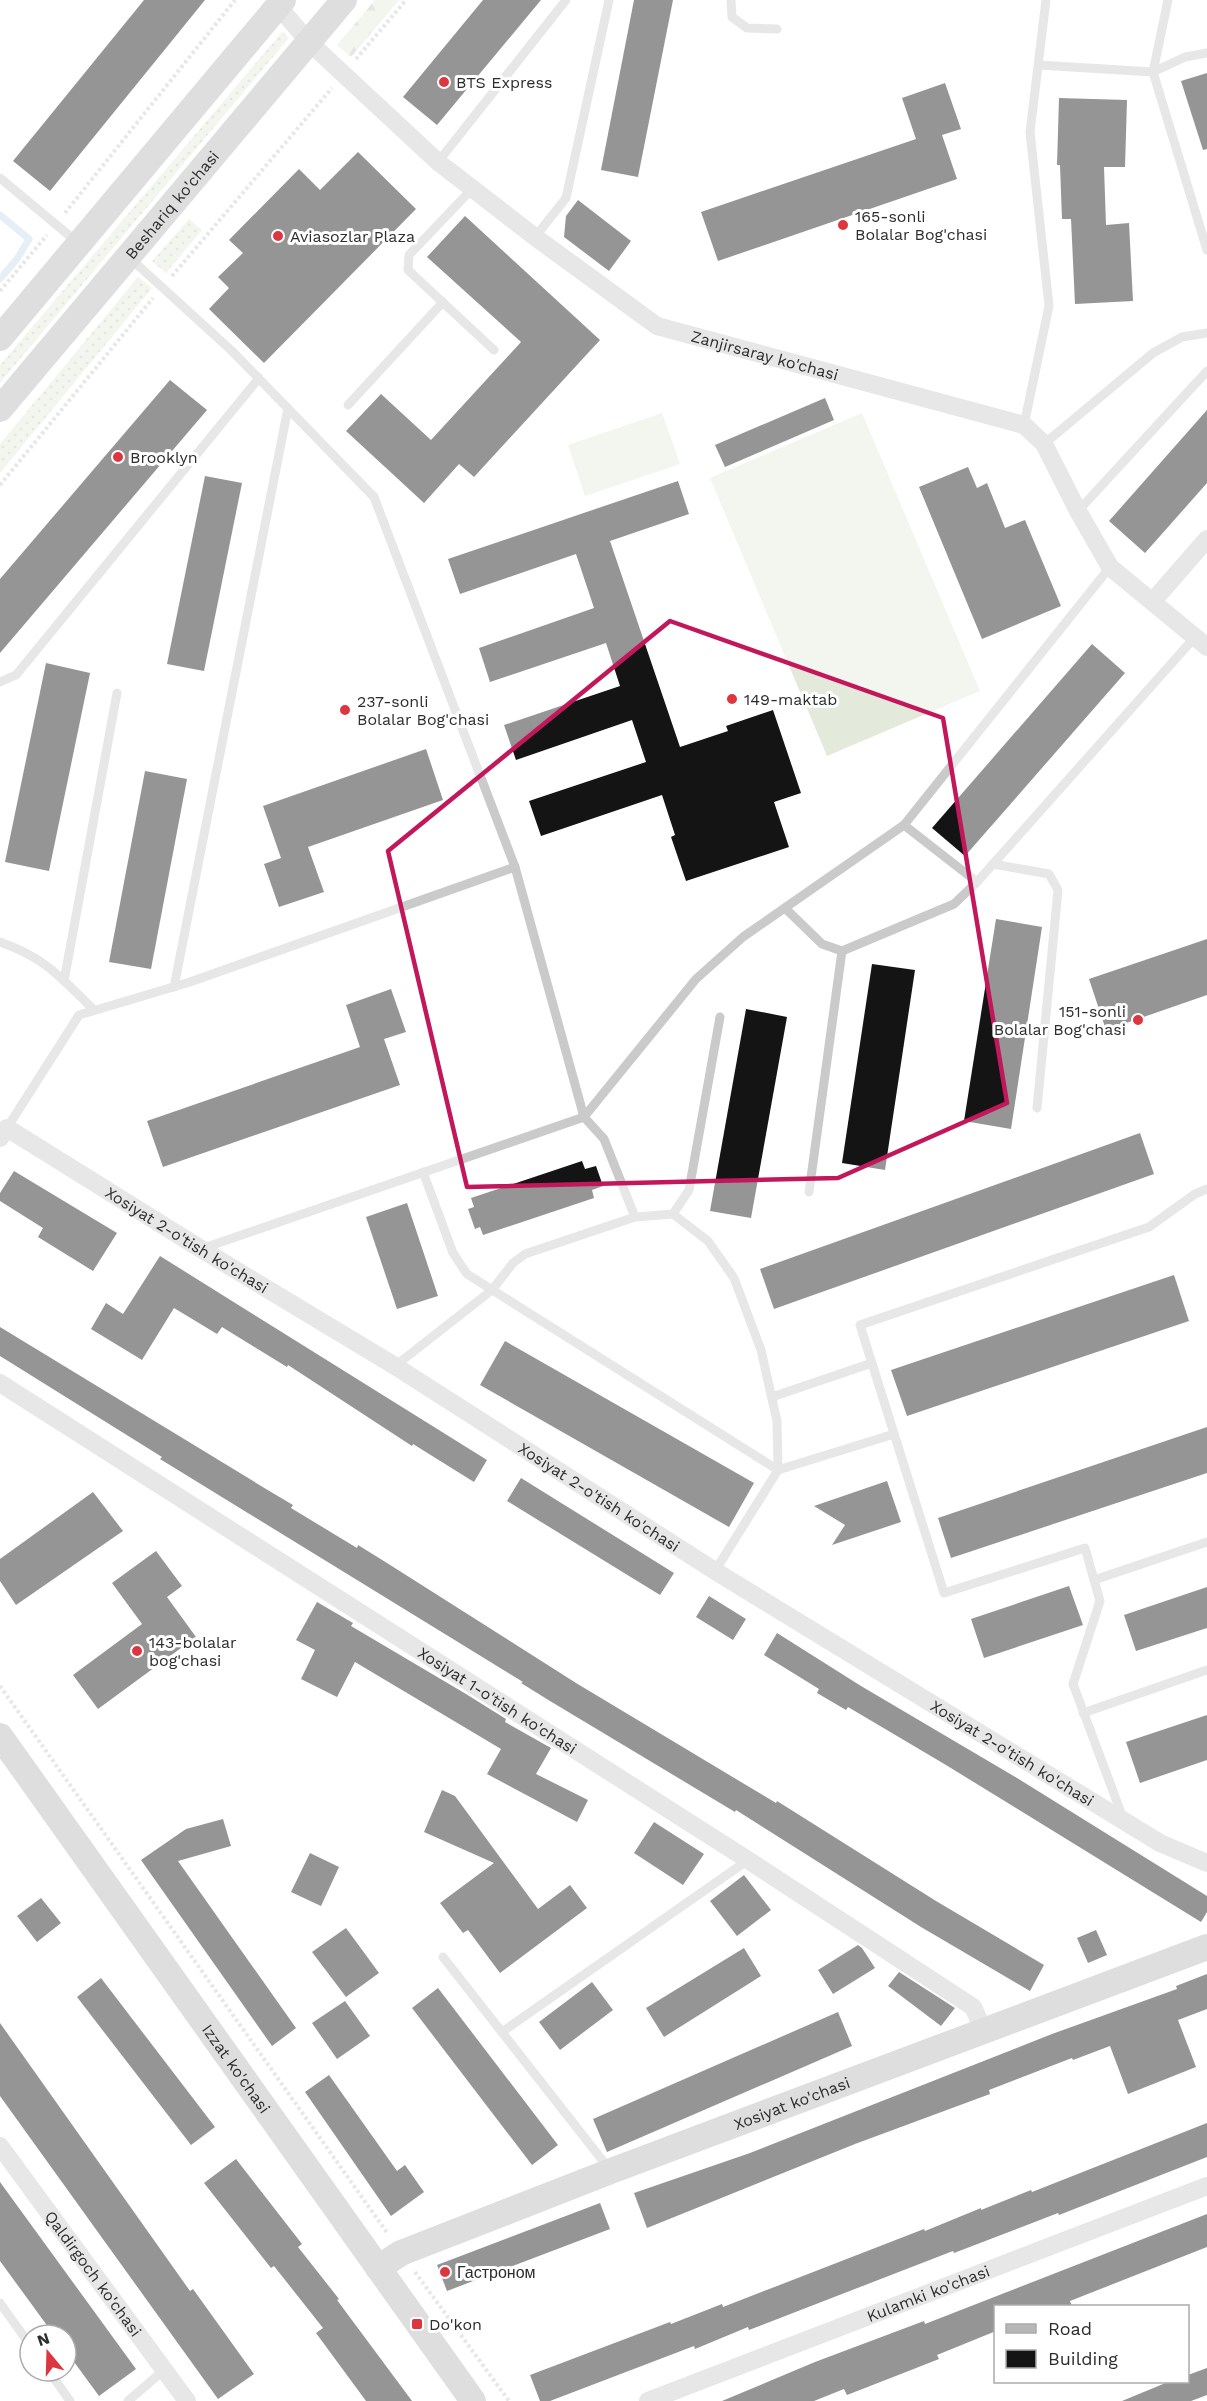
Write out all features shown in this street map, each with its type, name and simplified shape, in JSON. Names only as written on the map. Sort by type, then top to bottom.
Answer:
[{"type":"main road","name":"Beshariq ko'chasi","points":[[0,409],[344,0]]},
{"type":"main road","points":[[0,338],[281,3]]},
{"type":"main road","name":"Izzat ko'chasi","points":[[0,1736],[473,2401]]},
{"type":"main road","name":"Xosiyat ko'chasi","points":[[378,2268],[401,2253],[611,2171],[983,2029],[1207,1947]]},
{"type":"street","name":"Zanjirsaray ko'chasi","points":[[281,3],[309,42],[438,162],[535,237],[657,326],[1024,425],[1044,444],[1078,512],[1110,567],[1201,642]]},
{"type":"street","points":[[1153,602],[1207,539]]},
{"type":"street","name":"Xosiyat 2-o'tish ko'chasi","points":[[4,1133],[395,1366],[715,1571],[1160,1843],[1207,1863]]},
{"type":"street","name":"Xosiyat 1-o'tish ko'chasi","points":[[0,1383],[748,1860],[973,2007],[983,2029]]},
{"type":"street","name":"Qaldirgoch ko'chasi","points":[[0,2145],[187,2401]]},
{"type":"street","name":"Kulamki ko'chasi","points":[[648,2401],[1207,2186]]},
{"type":"lane","points":[[438,162],[566,0]]},
{"type":"lane","points":[[535,237],[566,198],[609,0]]},
{"type":"lane","points":[[731,0],[732,17],[747,28],[777,29]]},
{"type":"lane","points":[[1024,425],[1048,306],[1030,132],[1046,0]]},
{"type":"lane","points":[[1168,0],[1153,72],[1207,250]]},
{"type":"lane","points":[[1039,65],[1153,72],[1185,57],[1207,53]]},
{"type":"lane","points":[[0,178],[79,244]]},
{"type":"lane","points":[[472,189],[409,255],[408,270],[494,350]]},
{"type":"lane","points":[[129,256],[259,378],[374,497],[515,867],[584,1117],[604,1139],[635,1217]]},
{"type":"lane","points":[[348,405],[442,302]]},
{"type":"lane","points":[[1044,444],[1153,353],[1182,337],[1207,333]]},
{"type":"lane","points":[[1078,512],[1207,371]]},
{"type":"lane","points":[[0,682],[16,675],[259,378]]},
{"type":"lane","points":[[174,987],[288,408]]},
{"type":"lane","points":[[201,1249],[584,1117],[696,979],[743,937],[904,825],[1110,567]]},
{"type":"lane","points":[[785,908],[822,944],[842,951],[954,904],[1201,642]]},
{"type":"lane","points":[[64,981],[117,693]]},
{"type":"lane","points":[[904,825],[977,882]]},
{"type":"lane","points":[[993,864],[1048,874],[1058,890],[1037,1108]]},
{"type":"lane","points":[[4,1133],[79,1015],[174,987],[515,867]]},
{"type":"lane","points":[[0,942],[24,950],[50,967],[94,1010]]},
{"type":"lane","points":[[809,1192],[842,951]]},
{"type":"lane","points":[[673,1215],[689,1190],[720,1017]]},
{"type":"lane","points":[[423,1172],[453,1253],[466,1274],[778,1470],[894,1434]]},
{"type":"lane","points":[[1124,1820],[1073,1684],[1100,1601],[1085,1548],[944,1593],[860,1326],[1149,1227],[1195,1194],[1207,1190]]},
{"type":"lane","points":[[395,1366],[492,1290],[513,1263],[525,1254],[635,1217],[673,1215],[708,1241],[734,1278],[761,1350],[777,1421],[778,1470],[715,1571]]},
{"type":"lane","points":[[772,1397],[872,1363]]},
{"type":"lane","points":[[1094,1580],[1207,1542]]},
{"type":"lane","points":[[1083,1713],[1207,1670]]},
{"type":"lane","points":[[502,2032],[748,1860]]},
{"type":"lane","points":[[443,1957],[611,2171]]},
{"type":"lane","points":[[0,2303],[18,2328]]},
{"type":"lane","points":[[128,2401],[164,2370]]},
{"type":"lane","points":[[57,2383],[70,2401]]},
{"type":"path","points":[[0,291],[235,0]]},
{"type":"path","points":[[0,485],[163,286],[406,0]]},
{"type":"path","points":[[0,1686],[401,2253],[509,2401]]},
{"type":"highlighted area","points":[[670,621],[943,718],[1007,1103],[838,1178],[467,1187],[388,851]]},
{"type":"green space","points":[[375,0],[399,0],[351,57],[337,45]]},
{"type":"green space","points":[[282,32],[287,35],[288,39],[0,383],[0,365]]},
{"type":"green space","points":[[189,219],[202,230],[166,273],[152,261]]},
{"type":"green space","points":[[138,277],[152,288],[0,473],[0,444]]},
{"type":"green space","points":[[662,413],[680,464],[585,496],[568,445]]},
{"type":"green space","points":[[862,413],[980,691],[827,756],[710,478]]},
{"type":"building","points":[[144,0],[205,0],[50,191],[13,161]]},
{"type":"building","points":[[483,0],[541,0],[437,125],[403,97]]},
{"type":"building","points":[[634,0],[673,0],[638,177],[601,170]]},
{"type":"building","points":[[1207,73],[1207,149],[1203,150],[1181,81]]},
{"type":"building","points":[[945,83],[961,129],[942,135],[957,179],[718,261],[701,212],[916,139],[902,98]]},
{"type":"building","points":[[1059,98],[1127,100],[1125,167],[1104,167],[1106,225],[1129,223],[1133,301],[1075,304],[1071,219],[1062,219],[1060,165],[1057,165]]},
{"type":"building","points":[[358,152],[416,209],[264,363],[209,309],[229,288],[218,277],[243,253],[229,240],[299,169],[320,190]]},
{"type":"building","points":[[578,200],[631,241],[609,271],[564,237],[566,216]]},
{"type":"building","points":[[465,216],[600,340],[474,477],[459,464],[424,503],[346,431],[381,394],[431,440],[521,342],[427,257]]},
{"type":"building","points":[[170,380],[207,410],[0,653],[0,579]]},
{"type":"building","points":[[825,398],[834,420],[725,467],[715,445]]},
{"type":"building","points":[[1207,410],[1207,483],[1145,553],[1109,521]]},
{"type":"building","points":[[968,467],[977,488],[987,483],[1005,528],[1025,520],[1061,606],[982,639],[919,487]]},
{"type":"building","points":[[205,476],[242,483],[204,671],[167,664]]},
{"type":"building","points":[[678,481],[689,514],[610,541],[680,747],[728,731],[726,726],[773,710],[801,793],[774,802],[789,847],[686,881],[671,837],[675,835],[662,795],[541,836],[529,801],[646,762],[632,720],[516,760],[504,725],[620,686],[606,643],[490,682],[479,648],[594,608],[576,554],[460,594],[448,559]]},
{"type":"building","points":[[1092,644],[1125,673],[965,856],[932,828]]},
{"type":"building","points":[[46,663],[90,673],[49,871],[5,862]]},
{"type":"building","points":[[426,749],[443,800],[308,847],[324,892],[279,907],[264,864],[281,858],[263,806]]},
{"type":"building","points":[[145,771],[187,779],[151,969],[109,962]]},
{"type":"building","points":[[996,919],[1042,927],[1011,1129],[964,1121]]},
{"type":"building","points":[[1207,939],[1207,995],[1106,1030],[1089,979]]},
{"type":"building","points":[[872,964],[915,970],[885,1170],[842,1163]]},
{"type":"building","points":[[391,989],[406,1032],[384,1039],[400,1085],[163,1167],[147,1121],[360,1047],[346,1005]]},
{"type":"building","points":[[746,1009],[787,1017],[751,1218],[710,1211]]},
{"type":"building","points":[[1140,1133],[1154,1174],[774,1309],[760,1269]]},
{"type":"building","points":[[582,1161],[585,1169],[596,1166],[603,1186],[592,1190],[594,1198],[483,1235],[480,1227],[475,1229],[468,1209],[474,1207],[471,1198]]},
{"type":"building","points":[[14,1171],[117,1233],[93,1271],[38,1237],[43,1228],[0,1201],[0,1193]]},
{"type":"building","points":[[407,1203],[438,1296],[397,1309],[366,1217]]},
{"type":"building","points":[[160,1256],[487,1460],[474,1482],[413,1444],[412,1446],[288,1365],[287,1367],[222,1327],[217,1334],[174,1308],[142,1360],[91,1329],[106,1303],[123,1314]]},
{"type":"building","points":[[1174,1275],[1189,1321],[907,1416],[891,1370]]},
{"type":"building","points":[[0,1327],[293,1505],[291,1508],[357,1548],[358,1545],[576,1683],[776,1803],[777,1801],[936,1901],[1044,1965],[1030,1991],[921,1927],[736,1810],[735,1812],[550,1701],[521,1683],[523,1682],[160,1459],[162,1457],[0,1356]]},
{"type":"building","points":[[505,1341],[754,1483],[729,1527],[480,1385]]},
{"type":"building","points":[[1207,1427],[1207,1473],[951,1558],[938,1518]]},
{"type":"building","points":[[521,1478],[674,1573],[660,1595],[507,1501]]},
{"type":"building","points":[[887,1481],[901,1522],[832,1545],[845,1525],[814,1506]]},
{"type":"building","points":[[93,1492],[123,1531],[16,1605],[0,1581],[0,1559]]},
{"type":"building","points":[[156,1551],[182,1586],[167,1597],[196,1637],[98,1709],[73,1675],[142,1624],[112,1583]]},
{"type":"building","points":[[1069,1586],[1083,1625],[984,1658],[971,1619]]},
{"type":"building","points":[[1207,1587],[1207,1628],[1136,1651],[1124,1615]]},
{"type":"building","points":[[709,1596],[746,1619],[733,1640],[696,1617]]},
{"type":"building","points":[[317,1602],[353,1623],[351,1626],[466,1694],[506,1719],[505,1722],[551,1748],[536,1774],[588,1800],[577,1822],[487,1774],[501,1749],[355,1662],[337,1697],[301,1679],[315,1650],[296,1640]]},
{"type":"building","points":[[777,1633],[1207,1896],[1207,1912],[1201,1922],[946,1765],[848,1707],[846,1710],[817,1693],[819,1689],[764,1655]]},
{"type":"building","points":[[1207,1715],[1207,1760],[1140,1783],[1126,1742]]},
{"type":"building","points":[[442,1790],[455,1796],[538,1909],[570,1885],[587,1908],[500,1973],[468,1930],[463,1933],[440,1903],[494,1863],[424,1832]]},
{"type":"building","points":[[223,1819],[231,1846],[178,1861],[296,2028],[272,2046],[141,1860],[186,1829]]},
{"type":"building","points":[[654,1822],[704,1854],[683,1885],[634,1853]]},
{"type":"building","points":[[310,1853],[339,1867],[321,1906],[291,1892]]},
{"type":"building","points":[[744,1875],[771,1910],[737,1936],[710,1901]]},
{"type":"building","points":[[41,1898],[61,1923],[37,1942],[17,1916]]},
{"type":"building","points":[[346,1928],[379,1973],[346,1997],[312,1952]]},
{"type":"building","points":[[1096,1930],[1107,1955],[1088,1963],[1077,1938]]},
{"type":"building","points":[[858,1945],[875,1968],[833,1994],[818,1970]]},
{"type":"building","points":[[744,1948],[761,1976],[664,2037],[646,2008]]},
{"type":"building","points":[[899,1972],[955,2008],[941,2026],[888,1986]]},
{"type":"building","points":[[1207,1974],[1207,2009],[1178,2020],[1196,2067],[1128,2094],[1110,2046],[989,2090],[990,2094],[855,2144],[647,2228],[634,2193],[750,2153],[1052,2034],[1177,1989],[1176,1986]]},
{"type":"building","points":[[101,1978],[215,2127],[191,2145],[77,1997]]},
{"type":"building","points":[[592,1982],[613,2010],[560,2050],[539,2022]]},
{"type":"building","points":[[438,1988],[558,2145],[532,2165],[412,2008]]},
{"type":"building","points":[[345,2001],[370,2036],[337,2059],[312,2023]]},
{"type":"building","points":[[838,2012],[852,2046],[607,2152],[593,2119]]},
{"type":"building","points":[[0,2023],[190,2291],[193,2289],[254,2374],[218,2399],[0,2096]]},
{"type":"building","points":[[329,2075],[397,2171],[405,2165],[424,2192],[391,2216],[305,2092]]},
{"type":"building","points":[[1207,2123],[1207,2157],[1059,2215],[1058,2213],[954,2253],[953,2251],[749,2330],[748,2327],[695,2349],[694,2346],[550,2401],[540,2401],[530,2375],[670,2322],[671,2324],[722,2304],[723,2307],[981,2208],[981,2210],[1031,2190],[1032,2192]]},
{"type":"building","points":[[236,2159],[302,2244],[298,2247],[339,2299],[337,2300],[412,2401],[366,2401],[316,2333],[323,2328],[274,2266],[271,2268],[204,2183]]},
{"type":"building","points":[[0,2182],[136,2369],[99,2396],[78,2367],[78,2323],[45,2323],[0,2261]]},
{"type":"building","points":[[600,2203],[610,2229],[447,2291],[437,2265]]},
{"type":"building","points":[[1207,2214],[1207,2247],[1070,2301],[1071,2305],[994,2305],[994,2332],[937,2355],[939,2359],[847,2395],[844,2389],[814,2401],[722,2401],[815,2362],[924,2321],[925,2324]]},
{"type":"building","points":[[1207,2368],[1207,2395],[1191,2401],[1122,2401],[1166,2383],[1189,2383],[1189,2375]]},
{"type":"waterway","points":[[0,215],[29,239],[17,259],[0,279]]},
{"type":"place","name":"BTS Express","points":[[444,82]]},
{"type":"place","name":"165-sonli Bolalar Bog'chasi","points":[[843,225]]},
{"type":"place","name":"Aviasozlar Plaza","points":[[278,236]]},
{"type":"place","name":"Brooklyn","points":[[118,457]]},
{"type":"place","name":"149-maktab","points":[[732,699]]},
{"type":"place","name":"237-sonli Bolalar Bog'chasi","points":[[345,710]]},
{"type":"place","name":"151-sonli Bolalar Bog'chasi","points":[[1138,1020]]},
{"type":"place","name":"143-bolalar bog'chasi","points":[[137,1651]]},
{"type":"place","name":"Гастроном","points":[[445,2272]]},
{"type":"place","name":"Do'kon","points":[[417,2324]]}]
